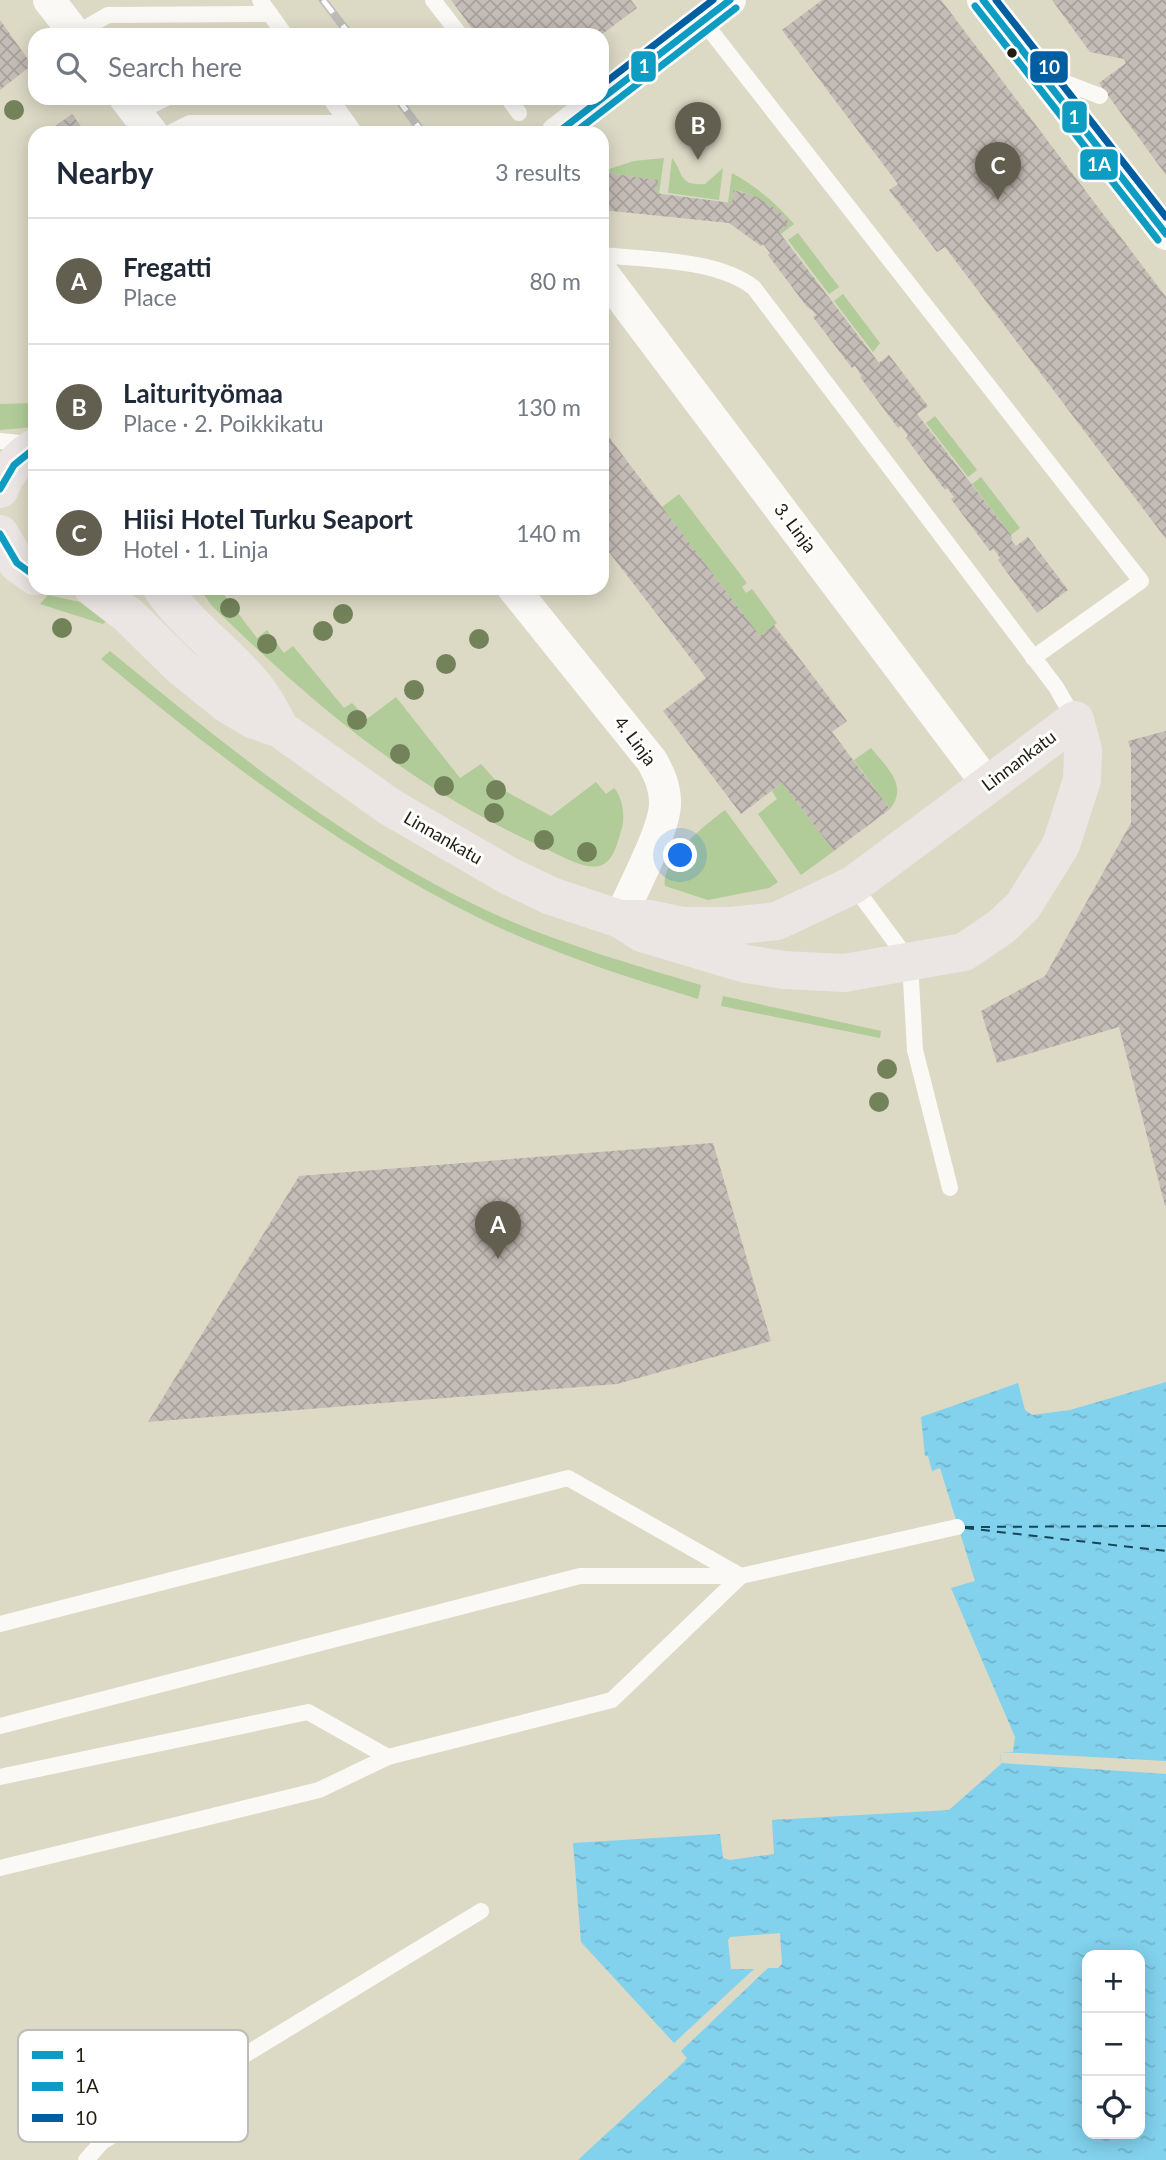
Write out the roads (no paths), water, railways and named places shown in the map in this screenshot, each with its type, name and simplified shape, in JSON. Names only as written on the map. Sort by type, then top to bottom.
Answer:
[{"type":"main road","points":[[0,489],[5,475],[28,451]]},
{"type":"main road","name":"Linnankatu","points":[[102,595],[128,615],[180,666],[227,704],[252,719],[280,730],[390,807],[509,876],[551,896],[620,919],[642,933],[746,964],[770,968],[844,973],[910,962],[964,952],[1001,927],[1023,906],[1061,845],[1082,780],[1083,750],[1075,720],[853,885],[777,921],[695,926],[650,919],[620,919]]},
{"type":"main road","name":"Linnankatu","points":[[166,595],[172,604],[248,679],[266,703],[280,730]]},
{"type":"street","points":[[609,87],[695,10],[730,0]]},
{"type":"street","points":[[983,0],[1166,234]]},
{"type":"street","points":[[57,2],[72,28]]},
{"type":"street","points":[[565,126],[588,105]]},
{"type":"street","name":"3. Linja","points":[[609,281],[988,785]]},
{"type":"street","name":"4. Linja","points":[[519,595],[652,761],[664,785],[666,805],[661,824],[620,919]]},
{"type":"lane","points":[[260,0],[280,28]]},
{"type":"lane","points":[[433,0],[455,28]]},
{"type":"lane","points":[[695,10],[1141,581],[1033,658]]},
{"type":"lane","points":[[85,28],[108,15],[270,14]]},
{"type":"lane","points":[[1040,73],[1100,96]]},
{"type":"lane","points":[[138,115],[154,105]]},
{"type":"lane","points":[[335,105],[350,126]]},
{"type":"lane","points":[[513,105],[519,113]]},
{"type":"lane","points":[[183,126],[190,122],[297,126]]},
{"type":"lane","points":[[609,256],[716,269],[743,279],[754,288],[1063,698],[1075,720]]},
{"type":"lane","points":[[0,442],[28,445]]},
{"type":"lane","points":[[853,885],[910,962],[915,1050],[950,1188]]},
{"type":"lane","points":[[0,1624],[568,1478],[741,1576]]},
{"type":"lane","points":[[0,1726],[580,1576],[741,1576],[957,1527]]},
{"type":"lane","points":[[0,1868],[319,1790],[388,1757],[612,1700],[741,1576]]},
{"type":"lane","points":[[0,1777],[308,1712],[388,1757]]},
{"type":"lane","points":[[248,2053],[481,1911]]},
{"type":"lane","points":[[86,2160],[102,2142]]},
{"type":"water","points":[[1166,1382],[1166,2160],[578,2160],[684,2062],[687,2058],[681,2051],[768,1968],[778,1968],[782,1964],[780,1933],[730,1937],[731,1969],[754,1969],[674,2043],[581,1942],[573,1843],[720,1834],[723,1858],[730,1860],[774,1854],[772,1820],[949,1810],[1001,1764],[1000,1752],[1013,1752],[1015,1737],[951,1588],[975,1581],[940,1468],[932,1471],[928,1456],[925,1456],[921,1417],[1018,1383],[1025,1410],[1032,1415],[1070,1410]]},
{"type":"railway","points":[[323,0],[345,28]]},
{"type":"railway","points":[[402,105],[418,126]]},
{"type":"place","name":"Laiturityömaa","points":[[698,160]]},
{"type":"place","name":"Hiisi Hotel Turku Seaport","points":[[998,200]]},
{"type":"place","name":"Fregatti","points":[[498,1259]]}]
